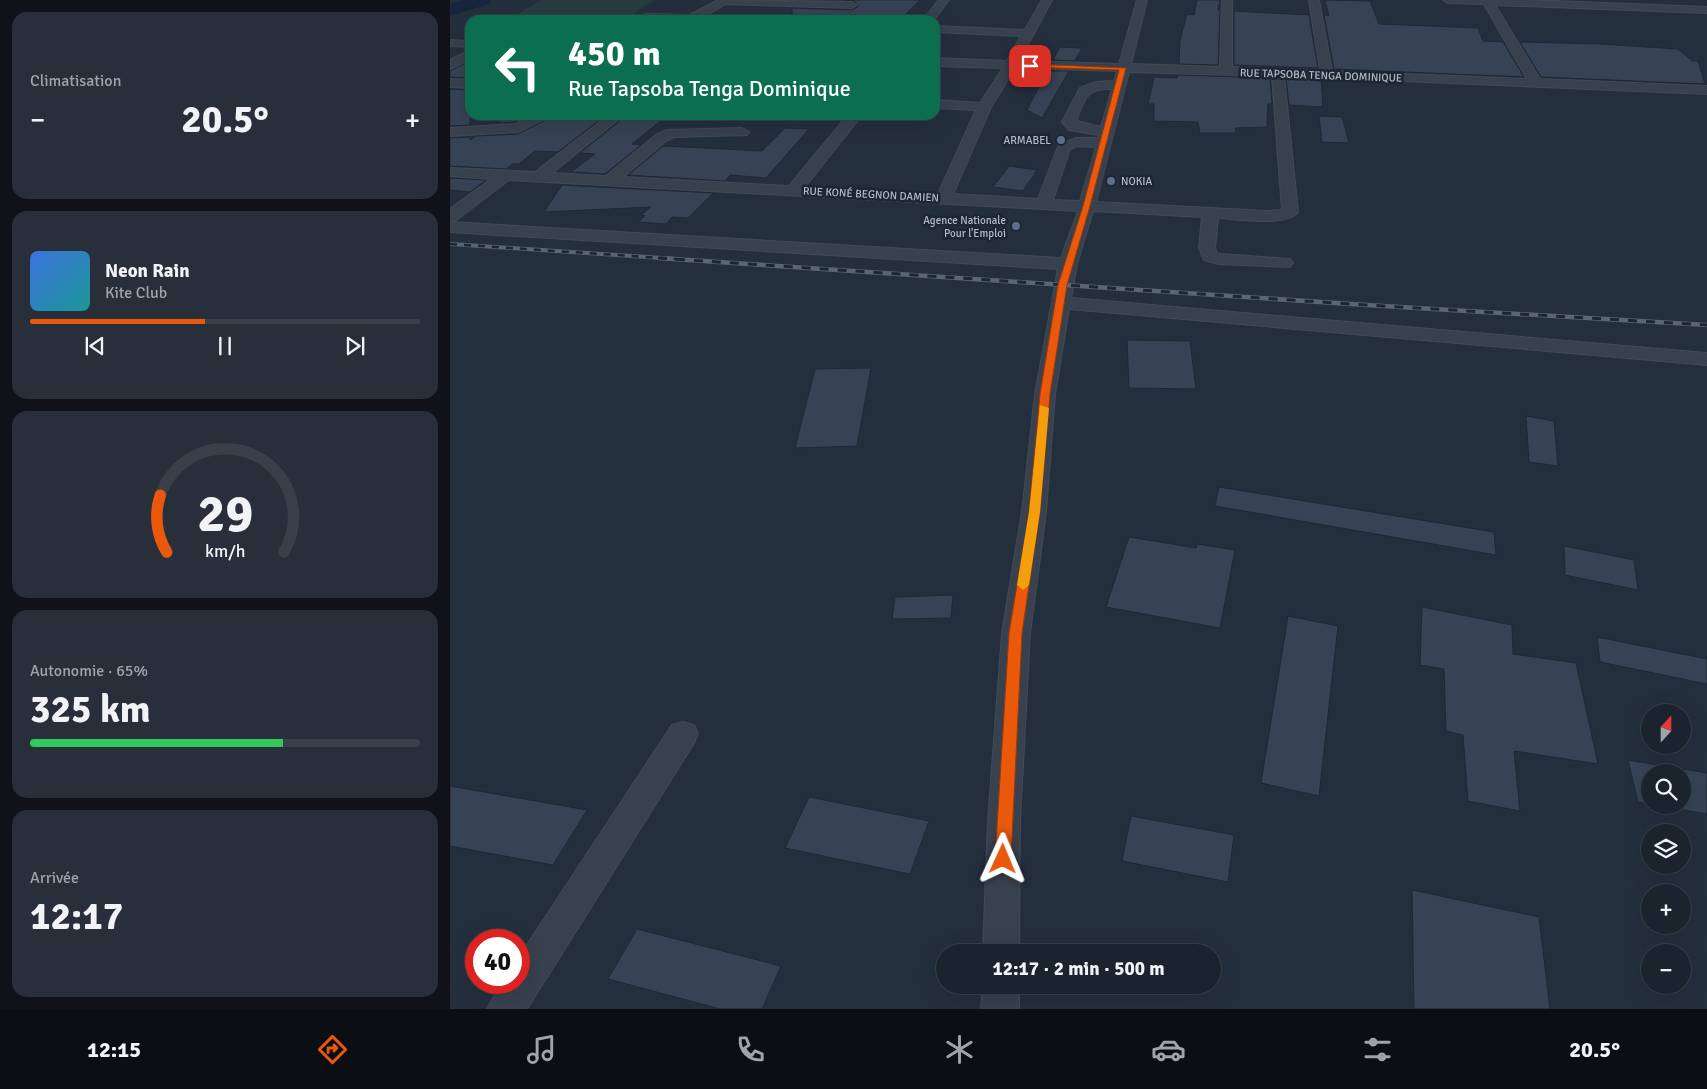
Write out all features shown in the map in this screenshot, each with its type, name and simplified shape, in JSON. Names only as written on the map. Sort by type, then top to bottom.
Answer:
[{"type":"street","points":[[932,15],[944,0]]},
{"type":"street","points":[[944,198],[984,107],[1011,65],[1047,0]]},
{"type":"street","points":[[1002,944],[1004,821],[1016,633],[1034,512],[1045,394],[1068,264],[1087,206],[1142,0]]},
{"type":"street","points":[[1226,71],[1227,0]]},
{"type":"street","points":[[1314,0],[1327,74]]},
{"type":"street","points":[[1448,0],[1704,12]]},
{"type":"street","points":[[1689,0],[1704,12]]},
{"type":"street","points":[[699,15],[724,1],[805,4],[854,2]]},
{"type":"street","points":[[1487,1],[1536,83]]},
{"type":"street","points":[[840,15],[854,2]]},
{"type":"street","points":[[647,15],[664,4]]},
{"type":"street","points":[[791,14],[805,4]]},
{"type":"street","points":[[940,29],[1028,33]]},
{"type":"street","points":[[450,43],[465,44]]},
{"type":"street","points":[[450,65],[465,57]]},
{"type":"street","name":"RUE TAPSOBA TENGA DOMINIQUE","points":[[940,62],[1327,74],[1707,90]]},
{"type":"street","name":"RUE KONÉ BEGNON DAMIEN","points":[[450,172],[1267,216],[1282,215],[1290,212],[1278,73]]},
{"type":"street","points":[[450,83],[465,84]]},
{"type":"street","points":[[1105,137],[1074,127],[1070,122],[1080,96],[1087,87],[1092,84],[1118,85]]},
{"type":"street","points":[[940,104],[984,107]]},
{"type":"street","points":[[450,132],[518,128],[535,120]]},
{"type":"street","points":[[538,177],[610,120]]},
{"type":"street","points":[[794,190],[851,120]]},
{"type":"street","points":[[610,180],[661,138],[672,133],[742,132]]},
{"type":"street","points":[[1044,204],[1064,147],[1070,143],[1105,137]]},
{"type":"street","points":[[450,217],[504,176]]},
{"type":"street","points":[[1210,213],[1207,248],[1210,256],[1219,259],[1284,263]]},
{"type":"street","points":[[450,227],[1068,264]]},
{"type":"street","points":[[1060,303],[1707,359]]},
{"type":"street","points":[[506,1009],[683,734]]},
{"type":"street","points":[[1000,1009],[1001,994]]},
{"type":"green space","points":[[542,0],[654,0],[632,15],[515,15]]},
{"type":"building","points":[[853,0],[920,0],[905,15],[792,15],[792,8],[852,10],[859,6]]},
{"type":"building","points":[[1197,0],[1220,0],[1218,10],[1220,10],[1218,65],[1179,64],[1180,40],[1187,14],[1194,15]]},
{"type":"building","points":[[1325,0],[1370,1],[1379,24],[1478,28],[1483,41],[1503,42],[1524,77],[1334,69],[1324,15],[1329,16]]},
{"type":"building","points":[[1234,11],[1309,15],[1318,68],[1234,65]]},
{"type":"building","points":[[1520,42],[1601,44],[1678,49],[1692,61],[1698,61],[1705,84],[1541,77]]},
{"type":"building","points":[[1060,47],[1082,48],[1075,61],[1053,60]]},
{"type":"building","points":[[465,64],[465,78],[450,77],[450,71]]},
{"type":"building","points":[[1047,71],[1069,71],[1042,118],[1027,110]]},
{"type":"building","points":[[1177,75],[1270,78],[1272,104],[1268,104],[1267,127],[1235,128],[1236,133],[1200,133],[1198,122],[1154,121],[1154,104],[1148,104],[1154,77],[1177,78]]},
{"type":"building","points":[[1286,78],[1321,79],[1323,107],[1289,105]]},
{"type":"building","points":[[450,89],[465,90],[465,120],[470,120],[470,125],[450,126]]},
{"type":"building","points":[[1319,116],[1342,117],[1349,143],[1322,142]]},
{"type":"building","points":[[502,120],[519,120],[515,122],[497,123]]},
{"type":"building","points":[[545,120],[600,120],[558,152],[535,151],[519,164],[513,164],[506,169],[450,166],[450,138],[470,137],[470,140],[476,136],[518,134]]},
{"type":"building","points":[[621,120],[662,120],[632,144],[641,145],[605,174],[571,172],[595,154],[580,153]]},
{"type":"building","points":[[785,128],[809,129],[766,178],[730,175],[725,181],[628,175],[663,146],[762,151]]},
{"type":"building","points":[[1009,166],[1037,170],[1023,191],[993,187]]},
{"type":"building","points":[[450,178],[486,180],[470,192],[450,190]]},
{"type":"building","points":[[562,185],[713,193],[688,218],[672,217],[666,224],[638,222],[645,216],[641,215],[651,207],[544,212]]},
{"type":"building","points":[[1127,340],[1190,341],[1196,389],[1129,388]]},
{"type":"building","points":[[871,368],[857,446],[795,448],[815,369]]},
{"type":"building","points":[[1526,416],[1554,421],[1558,466],[1529,462]]},
{"type":"building","points":[[1219,487],[1494,532],[1496,555],[1215,506]]},
{"type":"building","points":[[1129,537],[1196,548],[1197,544],[1235,550],[1220,628],[1106,607]]},
{"type":"building","points":[[1564,546],[1634,560],[1638,590],[1565,575]]},
{"type":"building","points":[[953,595],[951,618],[892,619],[895,597]]},
{"type":"building","points":[[1422,607],[1512,625],[1513,654],[1576,663],[1598,764],[1514,751],[1520,811],[1468,801],[1463,735],[1446,731],[1444,669],[1420,665]]},
{"type":"building","points":[[1288,616],[1338,626],[1319,796],[1261,783]]},
{"type":"building","points":[[1597,637],[1707,659],[1707,684],[1600,662]]},
{"type":"building","points":[[1628,760],[1652,764],[1641,764],[1641,802],[1638,802]]},
{"type":"building","points":[[1691,770],[1707,773],[1707,814],[1691,811]]},
{"type":"building","points":[[450,786],[587,810],[553,865],[450,846]]},
{"type":"building","points":[[809,797],[929,821],[910,874],[785,848]]},
{"type":"building","points":[[1131,816],[1234,835],[1228,882],[1122,861]]},
{"type":"building","points":[[1412,890],[1539,917],[1550,1009],[1414,1009]]},
{"type":"building","points":[[637,929],[781,966],[762,1009],[720,1009],[608,979]]},
{"type":"waterway","points":[[450,10],[482,0]]},
{"type":"railway","points":[[450,244],[677,259]]},
{"type":"railway","points":[[658,258],[1366,305],[1707,325]]},
{"type":"slow traffic","points":[[1023,585],[1034,512],[1044,408]]},
{"type":"place","name":"ARMABEL","points":[[1061,140]]},
{"type":"place","name":"NOKIA","points":[[1111,181]]},
{"type":"place","name":"Agence Nationale Pour l'Emploi","points":[[1016,226]]},
{"type":"route","points":[[1003,859],[1016,633],[1034,512],[1045,394],[1068,264],[1087,206],[1123,68],[1030,66]]}]
